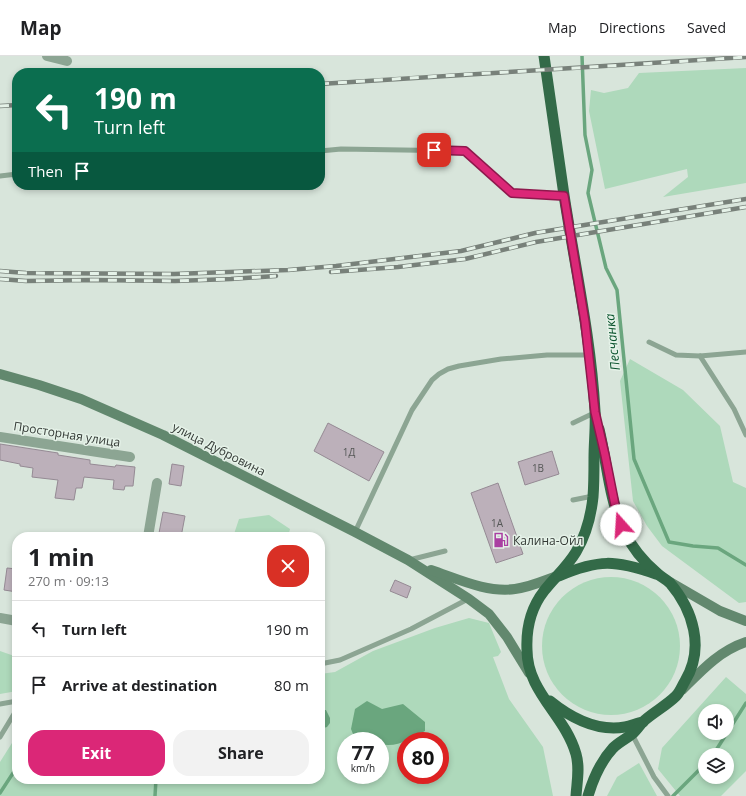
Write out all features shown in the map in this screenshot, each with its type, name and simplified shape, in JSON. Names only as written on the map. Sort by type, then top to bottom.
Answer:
[{"type":"highway","points":[[544,56],[564,196],[585,322],[595,412],[618,517],[625,533],[642,558],[663,578],[684,603],[692,623],[695,636],[695,654],[692,666],[687,679],[676,696],[643,722],[632,734],[612,749],[605,758],[591,786],[588,796]]},
{"type":"highway","points":[[576,796],[578,766],[572,742],[567,731],[541,695],[531,676],[526,652],[528,624],[533,608],[544,591],[558,576],[575,553],[586,531],[593,496],[595,412]]},
{"type":"highway","points":[[558,576],[575,569],[604,563],[621,563],[663,578]]},
{"type":"highway","points":[[541,695],[570,715],[591,725],[607,728],[624,727],[643,722]]},
{"type":"main road","name":"улица Дубровина","points":[[0,374],[81,399],[163,435],[355,532],[418,566]]},
{"type":"main road","points":[[418,566],[494,589],[515,589],[558,576]]},
{"type":"main road","points":[[418,566],[490,614],[514,646],[531,676]]},
{"type":"main road","points":[[663,578],[720,611],[746,621]]},
{"type":"main road","points":[[676,696],[714,659],[737,645],[746,642]]},
{"type":"street","points":[[47,56],[67,61]]},
{"type":"street","name":"Просторная улица","points":[[0,437],[130,457]]},
{"type":"street","points":[[149,532],[157,483]]},
{"type":"street","points":[[0,618],[12,620]]},
{"type":"lane","points":[[325,151],[341,149],[465,151],[512,193],[564,196]]},
{"type":"lane","points":[[0,176],[12,175]]},
{"type":"lane","points":[[649,342],[676,355],[700,356],[746,352]]},
{"type":"lane","points":[[355,532],[412,410],[432,380],[439,374],[448,369],[460,366],[501,359],[547,355],[589,355]]},
{"type":"lane","points":[[700,356],[734,409],[746,435]]},
{"type":"lane","points":[[572,423],[595,412]]},
{"type":"lane","points":[[572,500],[593,496]]},
{"type":"lane","points":[[408,560],[445,552]]},
{"type":"lane","points":[[325,663],[340,660],[411,629],[469,599]]},
{"type":"lane","points":[[0,704],[12,702]]},
{"type":"lane","points":[[0,737],[12,717]]},
{"type":"lane","points":[[632,734],[654,777],[668,796]]},
{"type":"shaded area","points":[[746,68],[746,183],[663,197],[688,177],[687,169],[605,189],[589,111],[591,90],[604,93],[628,88],[639,73]]},
{"type":"shaded area","points":[[630,359],[683,390],[720,426],[733,482],[746,488],[746,602],[739,603],[662,546],[647,526],[633,501],[620,381]]},
{"type":"shaded area","points":[[269,515],[290,529],[289,532],[235,532],[239,519]]},
{"type":"shaded area","points":[[618,577],[638,582],[650,588],[665,602],[675,619],[679,632],[679,660],[675,673],[669,685],[655,700],[638,710],[625,714],[604,715],[584,710],[572,704],[557,690],[547,673],[543,660],[542,639],[547,619],[553,607],[567,592],[584,582],[597,578]]},
{"type":"shaded area","points":[[469,618],[489,623],[501,652],[498,656],[493,657],[509,699],[543,747],[553,796],[0,796],[0,762],[12,743],[12,784],[325,784],[325,673],[335,672],[373,651],[435,628]]},
{"type":"shaded area","points":[[0,651],[12,655],[12,692],[0,694]]},
{"type":"shaded area","points":[[726,677],[746,694],[746,771],[734,783],[734,748],[698,748],[698,784],[733,784],[721,796],[680,796],[658,769],[662,748],[698,708],[698,740],[734,740],[734,704],[702,704]]},
{"type":"shaded area","points":[[367,701],[382,709],[403,704],[425,722],[425,731],[397,732],[397,744],[389,745],[389,732],[352,732],[351,729],[355,709]]},
{"type":"shaded area","points":[[325,710],[330,718],[330,723],[325,728]]},
{"type":"shaded area","points":[[639,763],[657,796],[607,796],[617,777]]},
{"type":"building","points":[[328,423],[384,452],[369,481],[314,451]]},
{"type":"building","points":[[0,444],[58,453],[58,455],[90,460],[90,464],[115,467],[116,465],[135,467],[133,486],[125,486],[124,490],[113,489],[114,480],[84,477],[82,488],[76,488],[74,500],[55,498],[58,480],[32,477],[33,468],[0,460]]},
{"type":"building","points":[[552,451],[559,474],[525,485],[518,462]]},
{"type":"building","points":[[172,464],[184,466],[181,486],[169,484]]},
{"type":"building","points":[[498,483],[523,554],[496,563],[471,493]]},
{"type":"building","points":[[163,512],[185,516],[182,532],[159,532]]},
{"type":"building","points":[[7,568],[12,568],[12,591],[4,590]]},
{"type":"building","points":[[395,580],[411,587],[407,598],[390,591]]},
{"type":"waterway","name":"Песчанка","points":[[582,56],[585,135],[592,170],[588,193],[606,268],[617,290],[634,459],[669,542],[718,548],[746,565]]},
{"type":"waterway","name":"Песчанка","points":[[717,748],[746,703]]},
{"type":"waterway","name":"Песчанка","points":[[673,796],[698,771]]},
{"type":"waterway","name":"Песчанка","points":[[0,793],[12,775]]},
{"type":"waterway","name":"Песчанка","points":[[155,796],[156,784]]},
{"type":"railway","points":[[325,84],[746,57]]},
{"type":"railway","points":[[0,106],[12,105]]},
{"type":"railway","points":[[0,271],[26,273],[174,274],[288,270],[336,266],[461,251],[535,233],[746,199]]},
{"type":"railway","points":[[331,272],[398,267],[465,259],[536,242],[746,207]]},
{"type":"railway","points":[[0,279],[26,281],[175,281],[276,276]]},
{"type":"place","name":"Калина-Ойл","points":[[501,540]]},
{"type":"route","points":[[434,150],[465,151],[512,193],[564,196],[585,322],[595,412],[605,455],[608,476],[621,525]]}]
